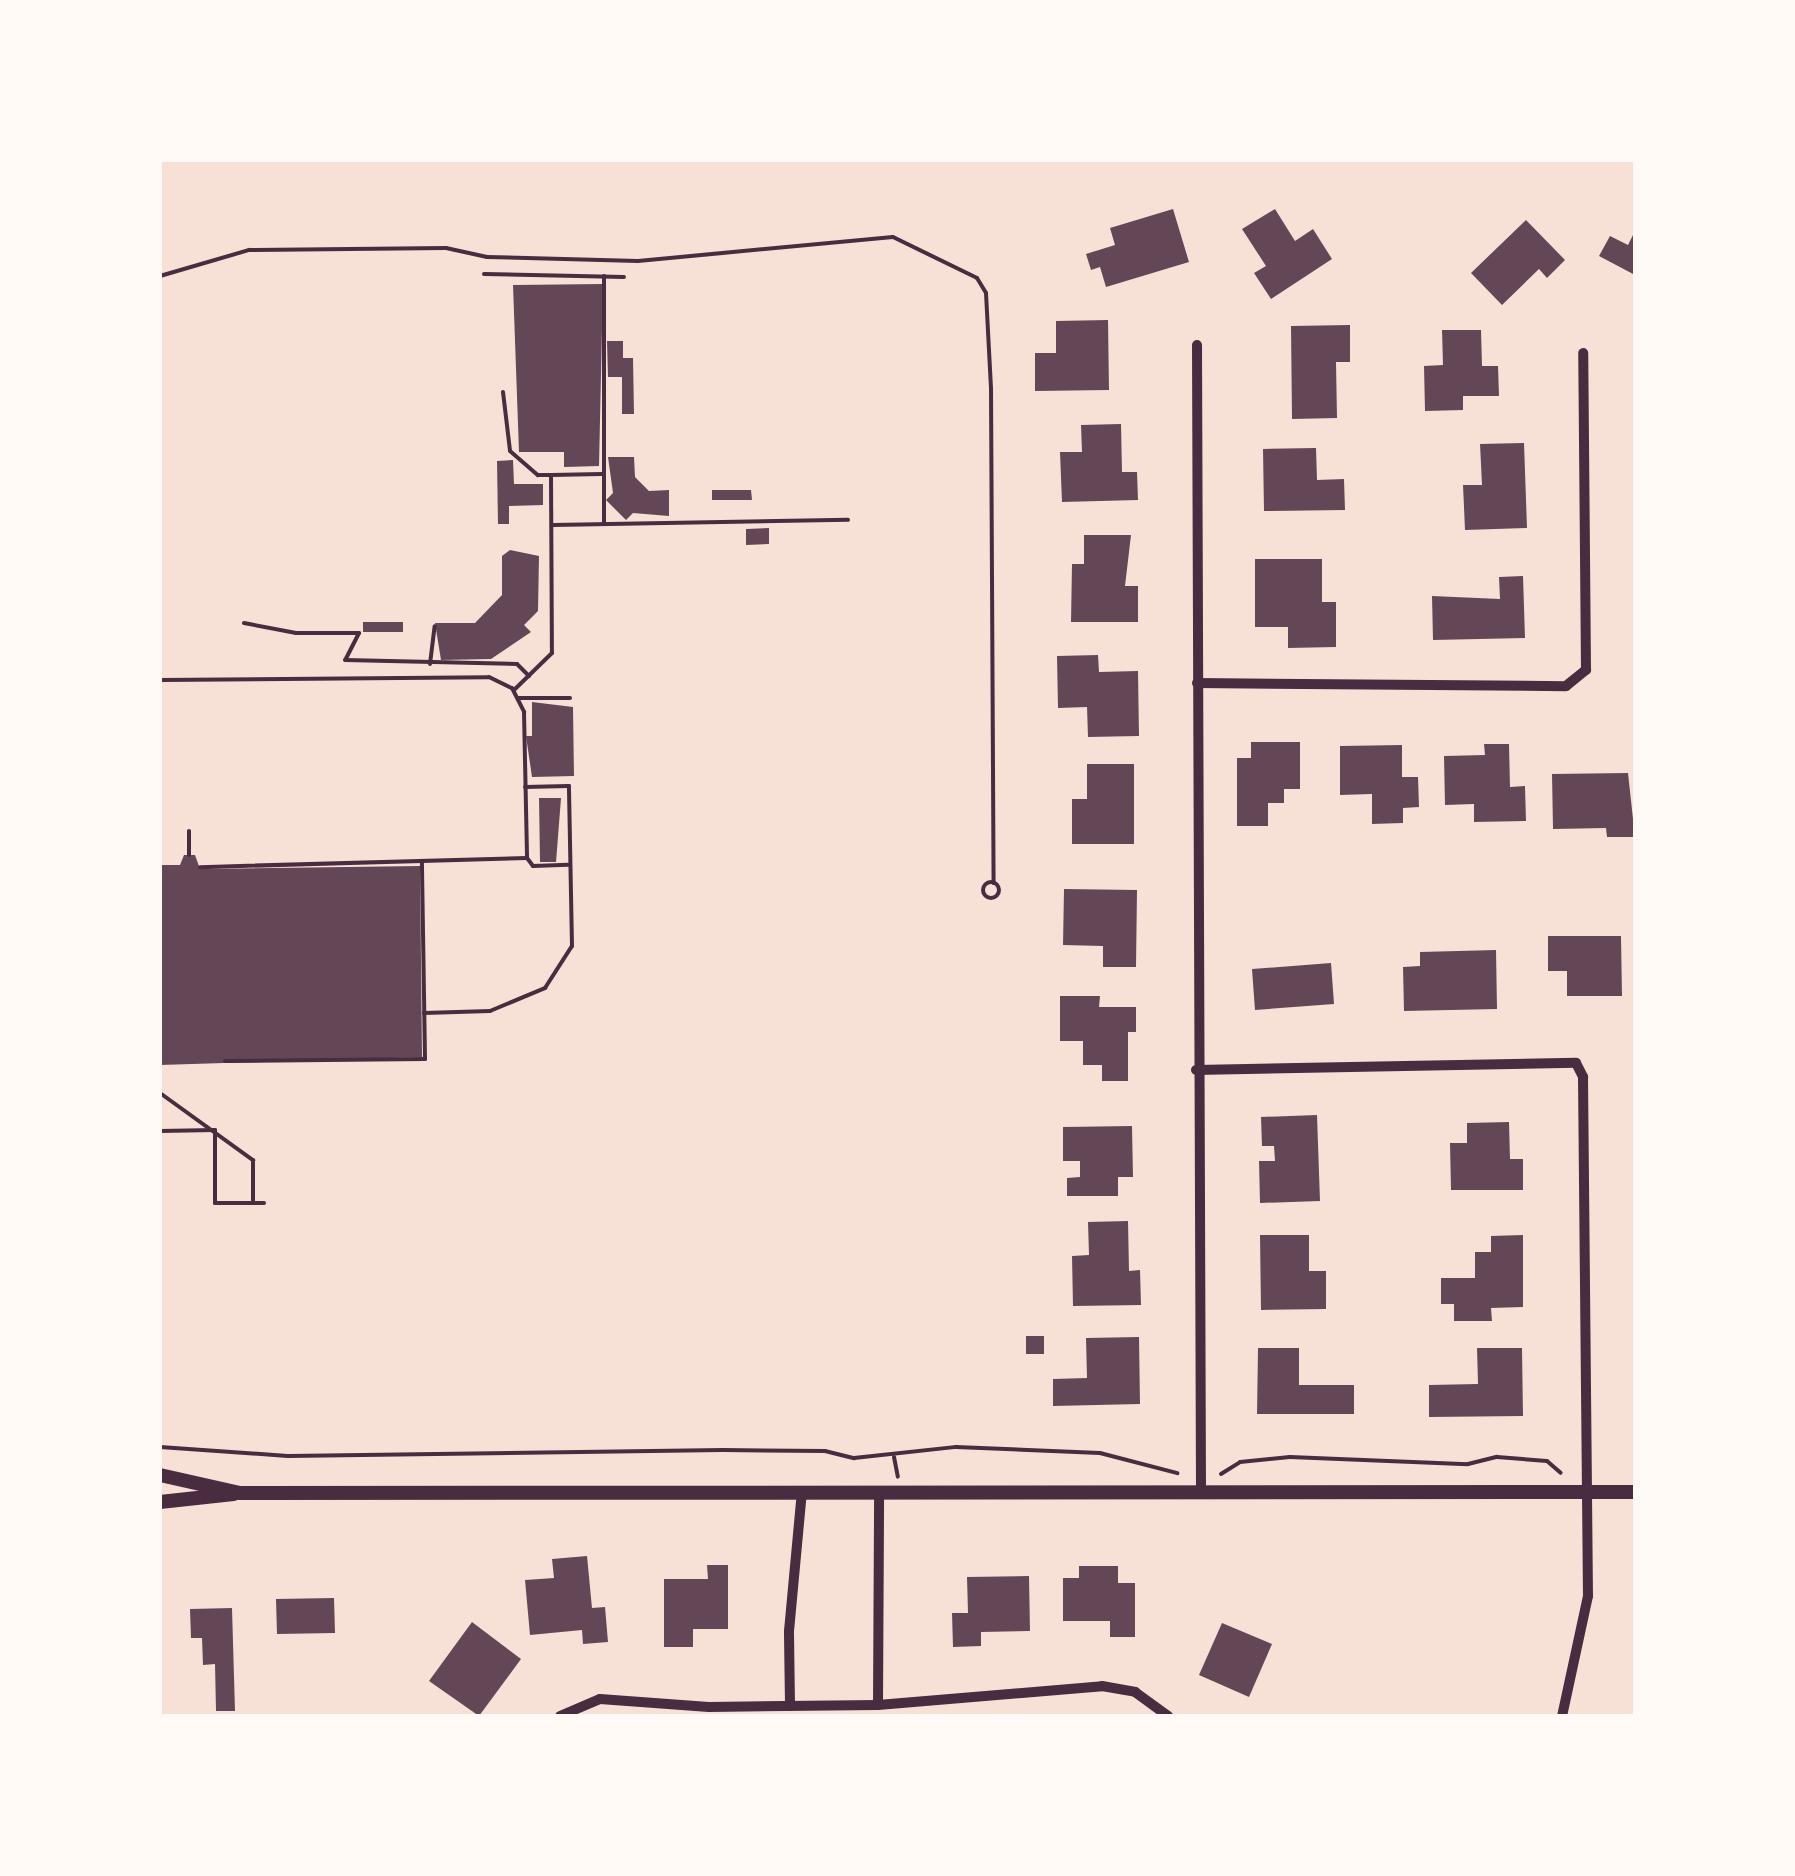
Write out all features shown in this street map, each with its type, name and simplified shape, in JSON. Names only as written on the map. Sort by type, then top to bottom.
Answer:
[{"type":"street","points":[[1197,345],[1196,1070],[1201,1492]]},
{"type":"street","points":[[1197,683],[1566,686],[1586,670],[1584,353]]},
{"type":"street","points":[[1196,1070],[1576,1063],[1583,1077],[1588,1596],[1562,1716]]},
{"type":"street","points":[[160,1475],[240,1493]]},
{"type":"street","points":[[790,1706],[789,1631],[802,1492]]},
{"type":"street","points":[[878,1705],[880,1492]]},
{"type":"street","points":[[160,1502],[240,1493],[1635,1492]]},
{"type":"street","points":[[560,1716],[600,1699],[833,1710],[1102,1686],[1135,1692],[1168,1716]]},
{"type":"path","points":[[160,276],[249,250],[437,248],[486,257],[638,261],[894,237],[977,278],[986,294],[992,405],[994,882]]},
{"type":"path","points":[[484,274],[624,277]]},
{"type":"path","points":[[604,276],[604,524]]},
{"type":"path","points":[[502,392],[510,450],[538,475],[603,474]]},
{"type":"path","points":[[514,690],[552,653],[552,475]]},
{"type":"path","points":[[552,525],[848,520]]},
{"type":"path","points":[[244,624],[296,633],[359,633],[345,660],[517,664],[529,676]]},
{"type":"path","points":[[430,664],[434,626]]},
{"type":"path","points":[[160,680],[477,676],[514,690],[520,698],[526,858],[533,866],[571,865]]},
{"type":"path","points":[[520,698],[570,698]]},
{"type":"path","points":[[424,1012],[490,1011],[545,988],[572,946],[570,786],[525,787]]},
{"type":"path","points":[[188,831],[189,855]]},
{"type":"path","points":[[200,867],[526,858]]},
{"type":"path","points":[[225,1062],[424,1059],[422,861]]},
{"type":"path","points":[[160,1093],[253,1160],[254,1203]]},
{"type":"path","points":[[160,1131],[214,1130]]},
{"type":"path","points":[[214,1130],[216,1204],[264,1203]]},
{"type":"path","points":[[160,1447],[288,1456],[723,1450],[824,1451],[854,1458],[956,1447],[1100,1453],[1201,1474],[1290,1457],[1468,1464],[1497,1457],[1547,1461],[1563,1474],[1585,1474]]},
{"type":"building","points":[[1173,209],[1189,262],[1106,287],[1100,267],[1091,270],[1086,254],[1115,245],[1110,228]]},
{"type":"building","points":[[1275,209],[1295,241],[1313,229],[1332,259],[1271,299],[1254,273],[1266,266],[1242,229]]},
{"type":"building","points":[[1526,220],[1565,260],[1547,278],[1539,269],[1502,305],[1471,273]]},
{"type":"building","points":[[1635,231],[1635,275],[1599,256],[1610,236],[1628,245]]},
{"type":"building","points":[[603,284],[599,466],[564,467],[564,452],[519,452],[513,285]]},
{"type":"building","points":[[1108,320],[1109,390],[1035,391],[1035,353],[1056,353],[1056,321]]},
{"type":"building","points":[[1350,325],[1350,362],[1336,362],[1337,418],[1292,419],[1291,326]]},
{"type":"building","points":[[1442,330],[1481,330],[1482,366],[1498,366],[1499,396],[1463,396],[1463,410],[1425,411],[1424,366],[1443,365]]},
{"type":"building","points":[[607,341],[623,341],[623,358],[633,358],[634,414],[622,414],[622,377],[608,377]]},
{"type":"building","points":[[1121,424],[1122,472],[1137,472],[1138,500],[1062,502],[1060,452],[1082,452],[1081,425]]},
{"type":"building","points":[[1524,443],[1527,528],[1465,530],[1463,485],[1482,485],[1480,444]]},
{"type":"building","points":[[1316,448],[1317,480],[1344,479],[1345,510],[1264,511],[1263,449]]},
{"type":"building","points":[[608,457],[634,457],[635,477],[649,491],[669,490],[669,516],[633,513],[626,520],[606,500],[613,493]]},
{"type":"building","points":[[513,460],[514,484],[543,484],[543,505],[509,506],[509,524],[498,524],[497,461]]},
{"type":"building","points":[[712,490],[751,490],[752,500],[712,500]]},
{"type":"building","points":[[769,528],[769,544],[746,545],[746,529]]},
{"type":"building","points":[[1084,535],[1131,535],[1125,586],[1138,586],[1138,622],[1071,622],[1072,564],[1084,564]]},
{"type":"building","points":[[510,550],[539,556],[538,611],[524,625],[531,632],[491,659],[441,660],[435,623],[475,623],[502,595],[502,556]]},
{"type":"building","points":[[1255,559],[1322,559],[1322,602],[1336,602],[1336,647],[1288,648],[1288,627],[1255,627]]},
{"type":"building","points":[[1523,576],[1525,638],[1433,640],[1432,596],[1500,599],[1499,577]]},
{"type":"building","points":[[363,622],[403,622],[403,632],[363,632]]},
{"type":"building","points":[[1098,655],[1099,672],[1138,671],[1139,736],[1088,737],[1087,707],[1058,708],[1057,656]]},
{"type":"building","points":[[532,702],[573,707],[574,776],[532,777],[526,736],[532,736]]},
{"type":"building","points":[[1251,742],[1300,742],[1300,789],[1284,789],[1284,803],[1268,803],[1268,826],[1237,826],[1237,758],[1251,758]]},
{"type":"building","points":[[1484,744],[1509,744],[1510,787],[1525,786],[1526,821],[1474,822],[1474,804],[1445,805],[1444,756],[1485,755]]},
{"type":"building","points":[[1402,745],[1402,777],[1418,777],[1419,807],[1403,808],[1403,823],[1372,824],[1372,794],[1340,795],[1340,746]]},
{"type":"building","points":[[1087,764],[1134,764],[1134,844],[1072,844],[1072,799],[1087,799]]},
{"type":"building","points":[[1628,773],[1635,837],[1607,837],[1606,828],[1553,829],[1552,774]]},
{"type":"building","points":[[539,798],[561,798],[556,862],[540,862]]},
{"type":"building","points":[[184,855],[195,855],[200,869],[420,866],[422,1057],[160,1065],[160,865],[180,865]]},
{"type":"building","points":[[1064,889],[1137,890],[1136,967],[1103,967],[1103,946],[1063,945]]},
{"type":"building","points":[[1548,936],[1621,936],[1622,996],[1567,996],[1567,971],[1548,971]]},
{"type":"building","points":[[1496,950],[1497,1009],[1404,1011],[1403,967],[1420,966],[1420,952]]},
{"type":"building","points":[[1331,963],[1334,1004],[1255,1010],[1252,969]]},
{"type":"building","points":[[1060,996],[1100,996],[1099,1007],[1136,1007],[1136,1032],[1128,1032],[1128,1081],[1102,1081],[1102,1065],[1083,1065],[1083,1041],[1060,1041]]},
{"type":"building","points":[[1317,1115],[1320,1201],[1260,1203],[1259,1161],[1275,1161],[1274,1146],[1262,1146],[1261,1117]]},
{"type":"building","points":[[1509,1122],[1510,1159],[1523,1159],[1523,1190],[1451,1190],[1450,1143],[1467,1143],[1467,1123]]},
{"type":"building","points":[[1132,1126],[1133,1177],[1118,1177],[1118,1196],[1067,1196],[1067,1178],[1080,1177],[1080,1161],[1063,1161],[1063,1127]]},
{"type":"building","points":[[1128,1221],[1129,1271],[1140,1270],[1141,1305],[1073,1306],[1072,1256],[1089,1255],[1088,1222]]},
{"type":"building","points":[[1260,1235],[1309,1235],[1309,1271],[1326,1271],[1326,1309],[1261,1310]]},
{"type":"building","points":[[1523,1235],[1523,1307],[1491,1308],[1492,1321],[1454,1321],[1454,1304],[1441,1304],[1441,1278],[1475,1278],[1475,1252],[1491,1252],[1491,1236]]},
{"type":"building","points":[[1026,1336],[1044,1336],[1044,1354],[1026,1354]]},
{"type":"building","points":[[1139,1337],[1140,1404],[1053,1406],[1053,1379],[1087,1378],[1086,1338]]},
{"type":"building","points":[[1258,1348],[1299,1348],[1299,1385],[1354,1385],[1354,1414],[1257,1414]]},
{"type":"building","points":[[1477,1348],[1522,1348],[1523,1416],[1429,1417],[1429,1385],[1478,1384]]},
{"type":"building","points":[[587,1556],[592,1608],[605,1607],[608,1642],[583,1644],[582,1630],[530,1635],[525,1580],[554,1578],[552,1559]]},
{"type":"building","points":[[707,1565],[728,1565],[728,1629],[693,1629],[693,1647],[664,1647],[664,1579],[708,1579]]},
{"type":"building","points":[[1079,1566],[1118,1566],[1118,1583],[1135,1583],[1135,1637],[1110,1637],[1110,1621],[1063,1621],[1063,1578],[1079,1578]]},
{"type":"building","points":[[1029,1576],[1030,1631],[981,1632],[981,1646],[953,1647],[952,1613],[968,1613],[967,1577]]},
{"type":"building","points":[[334,1598],[335,1633],[277,1634],[276,1599]]},
{"type":"building","points":[[232,1608],[235,1711],[216,1711],[215,1664],[203,1665],[202,1638],[191,1638],[190,1609]]},
{"type":"building","points":[[472,1622],[521,1659],[479,1716],[429,1681]]},
{"type":"building","points":[[1222,1623],[1272,1644],[1249,1697],[1199,1675]]}]
